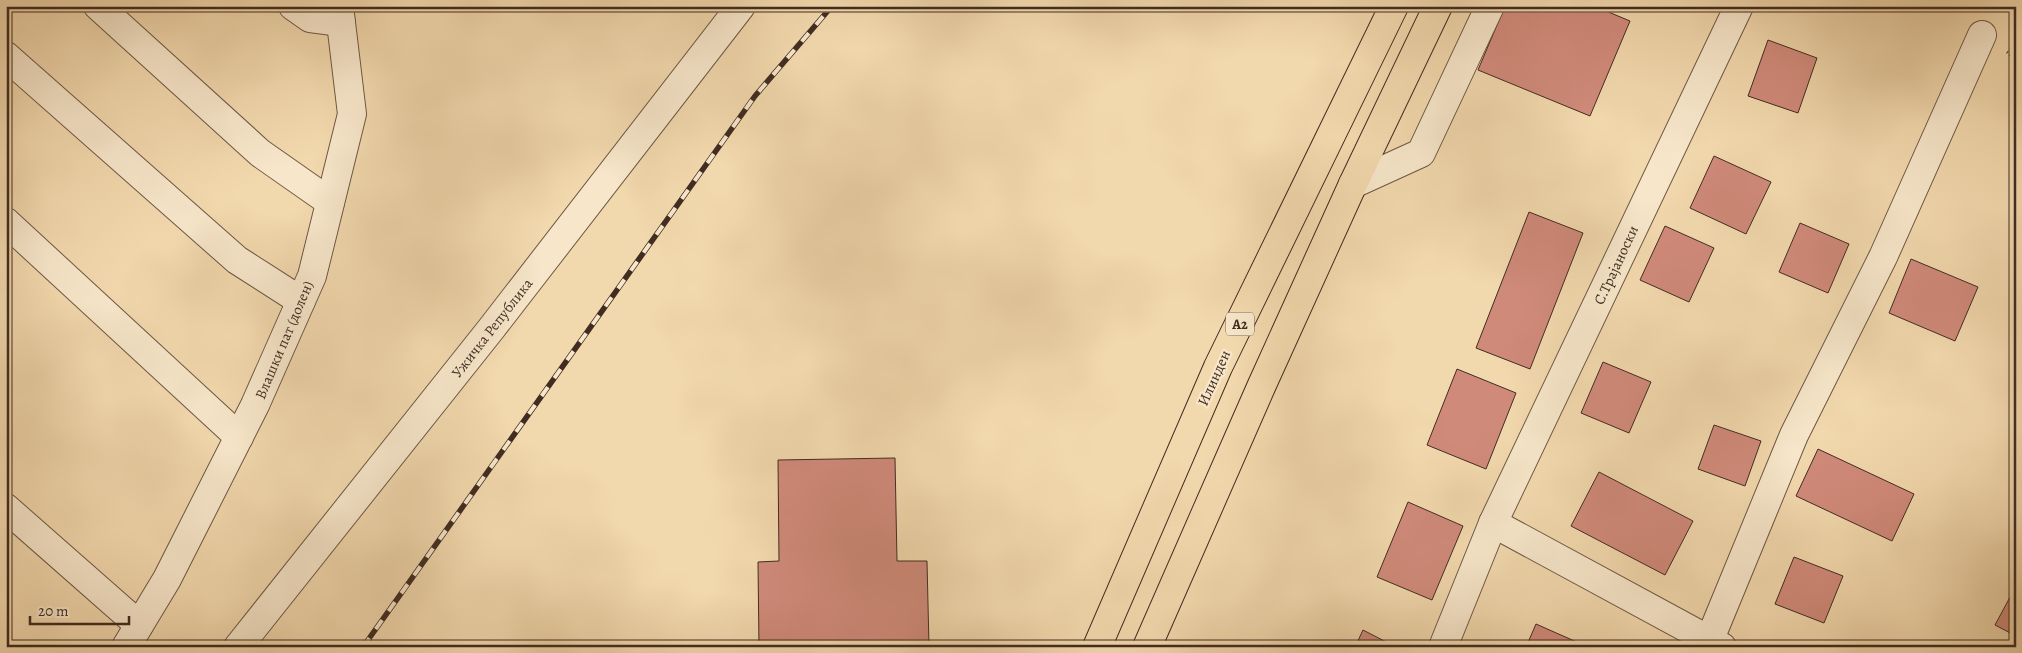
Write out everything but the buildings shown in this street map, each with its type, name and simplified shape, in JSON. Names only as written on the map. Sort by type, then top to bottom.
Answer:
[{"type":"main road","name":"Илинден","points":[[1097,647],[1218,367],[1394,6]]},
{"type":"main road","points":[[1147,647],[1257,396],[1353,184],[1438,6]]},
{"type":"street","points":[[98,6],[260,153],[330,202]]},
{"type":"street","points":[[293,6],[310,18],[340,14]]},
{"type":"street","name":"Ужичка Република","points":[[238,647],[492,329],[741,6]]},
{"type":"street","points":[[1353,184],[1421,153],[1490,6]]},
{"type":"street","name":"С.Трајаноски","points":[[1443,647],[1492,523],[1739,6]]},
{"type":"street","name":"Влашки пат (долен)","points":[[133,636],[167,579],[255,405],[312,276],[352,114],[340,14]]},
{"type":"street","points":[[1492,523],[1716,643],[1794,435],[1883,257],[1982,35]]},
{"type":"street","points":[[6,56],[237,260],[301,301]]},
{"type":"street","points":[[6,222],[239,437]]},
{"type":"street","points":[[6,508],[133,636]]},
{"type":"railway","points":[[363,647],[755,96],[832,6]]}]
